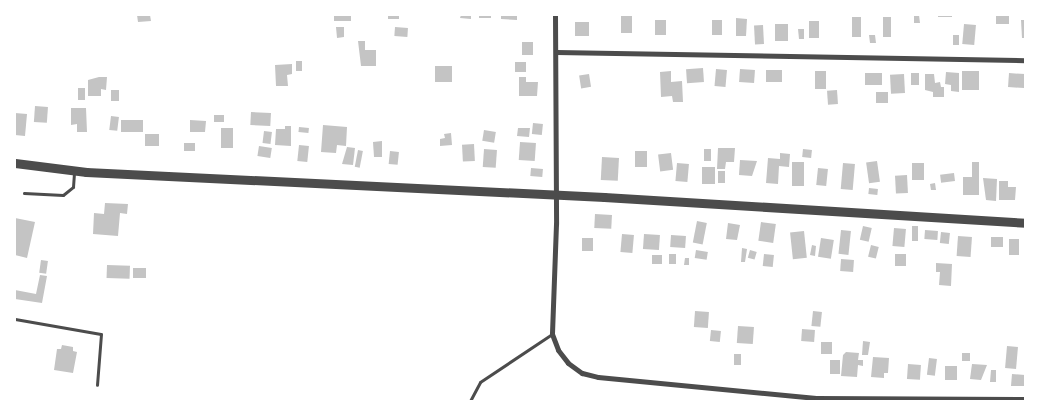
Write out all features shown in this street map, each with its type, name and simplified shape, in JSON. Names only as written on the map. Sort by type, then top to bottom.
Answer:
[{"type":"street","points":[[554,15],[556,52],[556,194],[552,334],[558,350],[568,363],[582,373],[598,377],[816,399],[1025,400]]},
{"type":"street","points":[[556,52],[1025,60]]},
{"type":"street","points":[[15,163],[74,171],[556,194],[1025,223]]},
{"type":"lane","points":[[24,194],[63,195],[73,187],[74,171]]},
{"type":"lane","points":[[15,319],[101,334],[97,385]]},
{"type":"lane","points":[[470,401],[480,382],[552,334]]},
{"type":"building","points":[[137,15],[150,15],[151,21],[138,22]]},
{"type":"building","points":[[334,15],[351,15],[351,21],[334,21]]},
{"type":"building","points":[[388,15],[399,15],[399,19],[388,19]]},
{"type":"building","points":[[461,15],[471,15],[471,19],[460,18]]},
{"type":"building","points":[[479,15],[491,15],[491,18],[479,18]]},
{"type":"building","points":[[501,15],[517,15],[517,20],[501,19]]},
{"type":"building","points":[[621,15],[632,15],[632,33],[621,33]]},
{"type":"building","points":[[914,15],[919,15],[920,23],[914,23]]},
{"type":"building","points":[[938,15],[952,15],[952,17],[938,17]]},
{"type":"building","points":[[996,15],[1009,15],[1009,24],[996,24]]},
{"type":"building","points":[[852,17],[861,17],[861,37],[852,37]]},
{"type":"building","points":[[883,17],[891,17],[891,37],[883,37]]},
{"type":"building","points":[[736,18],[747,19],[746,36],[736,36]]},
{"type":"building","points":[[655,20],[666,20],[666,35],[655,35]]},
{"type":"building","points":[[712,20],[722,20],[722,35],[712,35]]},
{"type":"building","points":[[1021,20],[1025,20],[1025,38],[1022,38]]},
{"type":"building","points":[[809,21],[819,21],[819,38],[809,38]]},
{"type":"building","points":[[575,22],[589,22],[589,36],[575,36]]},
{"type":"building","points":[[775,24],[788,24],[788,41],[775,41]]},
{"type":"building","points":[[964,24],[976,25],[974,45],[962,44]]},
{"type":"building","points":[[754,25],[763,25],[764,44],[755,44]]},
{"type":"building","points":[[336,27],[344,27],[344,37],[337,38]]},
{"type":"building","points":[[395,27],[408,28],[407,37],[394,36]]},
{"type":"building","points":[[798,29],[804,29],[804,39],[799,39]]},
{"type":"building","points":[[869,35],[875,35],[876,43],[870,43]]},
{"type":"building","points":[[953,35],[959,35],[959,45],[953,45]]},
{"type":"building","points":[[358,41],[365,41],[365,50],[376,50],[376,66],[361,66]]},
{"type":"building","points":[[522,42],[533,42],[533,55],[522,55]]},
{"type":"building","points":[[296,61],[302,61],[302,71],[296,71]]},
{"type":"building","points":[[515,62],[526,62],[526,72],[515,72]]},
{"type":"building","points":[[292,64],[292,74],[287,75],[288,86],[276,86],[275,65]]},
{"type":"building","points":[[435,66],[452,66],[452,82],[435,82]]},
{"type":"building","points":[[703,68],[704,82],[687,83],[686,69]]},
{"type":"building","points":[[716,69],[727,70],[725,87],[715,86]]},
{"type":"building","points":[[740,69],[755,70],[754,83],[739,82]]},
{"type":"building","points":[[766,70],[782,70],[782,82],[766,82]]},
{"type":"building","points":[[671,71],[671,82],[682,81],[683,102],[673,102],[672,96],[661,97],[660,72]]},
{"type":"building","points":[[815,71],[826,71],[826,89],[815,89]]},
{"type":"building","points":[[962,71],[979,71],[979,90],[962,90]]},
{"type":"building","points":[[946,72],[959,73],[959,92],[951,91],[951,85],[945,84]]},
{"type":"building","points":[[865,73],[882,73],[882,85],[865,85]]},
{"type":"building","points":[[911,73],[919,73],[919,85],[911,85]]},
{"type":"building","points":[[1009,73],[1025,74],[1024,88],[1008,87]]},
{"type":"building","points":[[589,74],[591,87],[581,88],[579,76]]},
{"type":"building","points":[[904,74],[905,93],[891,94],[890,75]]},
{"type":"building","points":[[925,74],[934,74],[935,83],[940,82],[941,87],[944,87],[944,97],[933,97],[933,92],[925,90]]},
{"type":"building","points":[[107,77],[106,90],[101,89],[101,96],[88,96],[88,80]]},
{"type":"building","points":[[519,77],[526,77],[526,82],[538,82],[537,96],[519,96]]},
{"type":"building","points":[[78,88],[85,88],[85,100],[78,100]]},
{"type":"building","points":[[111,90],[119,90],[119,101],[111,101]]},
{"type":"building","points":[[837,90],[838,104],[828,105],[827,91]]},
{"type":"building","points":[[876,92],[888,92],[888,103],[876,103]]},
{"type":"building","points":[[35,106],[48,107],[47,123],[34,122]]},
{"type":"building","points":[[71,108],[86,108],[87,132],[77,132],[77,124],[71,125]]},
{"type":"building","points":[[251,112],[271,113],[270,126],[250,125]]},
{"type":"building","points":[[15,113],[27,114],[25,136],[15,135]]},
{"type":"building","points":[[214,115],[224,115],[224,122],[214,122]]},
{"type":"building","points":[[111,116],[119,117],[117,131],[109,130]]},
{"type":"building","points":[[121,120],[143,120],[143,132],[121,132]]},
{"type":"building","points":[[190,120],[206,121],[205,132],[190,132]]},
{"type":"building","points":[[533,123],[543,124],[542,135],[532,134]]},
{"type":"building","points":[[323,125],[347,127],[346,146],[337,145],[336,153],[321,152]]},
{"type":"building","points":[[285,126],[291,126],[291,146],[275,145],[276,129],[285,129]]},
{"type":"building","points":[[299,127],[309,128],[308,133],[298,132]]},
{"type":"building","points":[[221,128],[233,128],[233,148],[221,148]]},
{"type":"building","points":[[518,128],[530,128],[529,137],[517,136]]},
{"type":"building","points":[[484,130],[496,132],[494,143],[482,141]]},
{"type":"building","points":[[264,131],[272,132],[270,144],[263,143]]},
{"type":"building","points":[[451,133],[452,145],[440,146],[440,139],[445,138],[444,134]]},
{"type":"building","points":[[145,134],[159,134],[159,146],[145,146]]},
{"type":"building","points":[[382,141],[382,157],[374,157],[373,142]]},
{"type":"building","points":[[520,142],[536,143],[535,161],[519,160]]},
{"type":"building","points":[[184,143],[195,143],[195,151],[184,151]]},
{"type":"building","points":[[474,144],[475,161],[463,162],[462,145]]},
{"type":"building","points":[[299,145],[309,146],[307,162],[297,161]]},
{"type":"building","points":[[259,146],[272,148],[270,158],[257,156]]},
{"type":"building","points":[[347,147],[355,148],[353,165],[342,164]]},
{"type":"building","points":[[718,148],[735,148],[734,162],[726,162],[725,169],[717,169]]},
{"type":"building","points":[[484,149],[497,150],[496,168],[483,167]]},
{"type":"building","points":[[704,149],[711,149],[711,161],[704,161]]},
{"type":"building","points":[[803,149],[812,150],[811,158],[802,157]]},
{"type":"building","points":[[358,150],[363,151],[360,168],[355,167]]},
{"type":"building","points":[[390,151],[399,152],[398,165],[389,164]]},
{"type":"building","points":[[635,151],[647,151],[647,167],[635,167]]},
{"type":"building","points":[[671,153],[673,170],[660,171],[658,155]]},
{"type":"building","points":[[780,153],[790,154],[789,167],[779,166],[778,184],[766,183],[768,158],[780,159]]},
{"type":"building","points":[[602,157],[619,158],[618,181],[601,180]]},
{"type":"building","points":[[740,160],[757,161],[752,176],[739,175]]},
{"type":"building","points":[[877,161],[880,182],[869,183],[866,163]]},
{"type":"building","points":[[792,162],[804,162],[804,186],[792,186]]},
{"type":"building","points":[[972,162],[979,162],[979,195],[963,195],[963,177],[972,177]]},
{"type":"building","points":[[677,163],[689,164],[687,182],[675,181]]},
{"type":"building","points":[[843,163],[855,164],[853,190],[841,189]]},
{"type":"building","points":[[912,163],[924,163],[924,180],[912,180]]},
{"type":"building","points":[[702,167],[715,167],[715,184],[702,184]]},
{"type":"building","points":[[531,168],[543,169],[542,177],[530,176]]},
{"type":"building","points":[[818,168],[828,169],[826,186],[816,185]]},
{"type":"building","points":[[718,171],[725,171],[725,183],[718,183]]},
{"type":"building","points":[[954,173],[955,181],[941,183],[940,175]]},
{"type":"building","points":[[907,175],[908,193],[896,194],[895,176]]},
{"type":"building","points":[[983,178],[997,179],[996,201],[986,200]]},
{"type":"building","points":[[999,181],[1008,181],[1008,187],[1016,187],[1015,200],[999,200]]},
{"type":"building","points":[[935,183],[936,190],[931,190],[930,184]]},
{"type":"building","points":[[869,188],[878,189],[877,195],[868,194]]},
{"type":"building","points":[[105,203],[128,204],[127,214],[120,213],[118,236],[93,234],[94,213],[104,214]]},
{"type":"building","points":[[595,214],[612,215],[611,229],[594,228]]},
{"type":"building","points":[[15,218],[35,222],[27,258],[15,255]]},
{"type":"building","points":[[697,221],[707,223],[703,245],[693,243]]},
{"type":"building","points":[[761,222],[776,224],[773,243],[758,241]]},
{"type":"building","points":[[728,223],[740,225],[737,240],[726,239]]},
{"type":"building","points":[[863,226],[872,228],[869,242],[860,240]]},
{"type":"building","points":[[912,226],[918,226],[918,241],[912,241]]},
{"type":"building","points":[[894,228],[906,229],[904,247],[892,246]]},
{"type":"building","points":[[841,230],[851,231],[848,255],[838,254]]},
{"type":"building","points":[[925,230],[938,231],[937,240],[924,239]]},
{"type":"building","points":[[804,231],[807,258],[793,259],[790,232]]},
{"type":"building","points":[[941,232],[950,233],[949,244],[940,243]]},
{"type":"building","points":[[622,234],[634,235],[632,253],[620,252]]},
{"type":"building","points":[[644,234],[660,235],[659,250],[643,249]]},
{"type":"building","points":[[671,235],[686,236],[685,248],[670,247]]},
{"type":"building","points":[[958,236],[972,237],[971,257],[957,256]]},
{"type":"building","points":[[991,237],[1003,237],[1003,247],[991,247]]},
{"type":"building","points":[[582,238],[593,238],[593,251],[582,251]]},
{"type":"building","points":[[821,238],[834,240],[831,259],[818,257]]},
{"type":"building","points":[[1009,239],[1019,239],[1019,255],[1009,255]]},
{"type":"building","points":[[812,245],[816,246],[815,256],[810,255]]},
{"type":"building","points":[[871,245],[879,247],[876,259],[868,257]]},
{"type":"building","points":[[742,248],[747,249],[745,262],[741,262]]},
{"type":"building","points":[[696,250],[708,252],[707,260],[695,258]]},
{"type":"building","points":[[750,250],[757,252],[755,260],[748,258]]},
{"type":"building","points":[[669,254],[676,254],[676,264],[669,264]]},
{"type":"building","points":[[764,254],[774,255],[773,267],[763,266]]},
{"type":"building","points":[[895,254],[906,254],[906,266],[895,266]]},
{"type":"building","points":[[652,255],[662,255],[662,264],[652,264]]},
{"type":"building","points":[[685,258],[689,258],[689,265],[684,265]]},
{"type":"building","points":[[841,259],[854,260],[853,272],[840,271]]},
{"type":"building","points":[[41,260],[48,261],[46,274],[39,273]]},
{"type":"building","points":[[936,263],[952,264],[951,286],[939,285],[940,272],[936,272]]},
{"type":"building","points":[[107,265],[130,266],[130,279],[107,278]]},
{"type":"building","points":[[133,268],[146,268],[146,278],[133,278]]},
{"type":"building","points":[[40,275],[47,276],[42,303],[15,299],[15,290],[36,294]]},
{"type":"building","points":[[695,311],[709,312],[708,328],[694,327]]},
{"type":"building","points":[[813,311],[822,312],[820,327],[811,326]]},
{"type":"building","points":[[738,326],[754,327],[753,344],[737,343]]},
{"type":"building","points":[[802,329],[815,330],[814,342],[801,341]]},
{"type":"building","points":[[711,330],[721,331],[720,342],[710,341]]},
{"type":"building","points":[[863,341],[870,342],[868,355],[862,355]]},
{"type":"building","points":[[821,342],[832,342],[832,354],[821,354]]},
{"type":"building","points":[[62,345],[73,347],[73,351],[77,352],[73,373],[54,370],[57,349],[61,349]]},
{"type":"building","points":[[1007,346],[1018,347],[1016,369],[1005,368]]},
{"type":"building","points":[[846,352],[859,353],[858,360],[863,360],[863,366],[858,365],[857,377],[841,376],[843,355]]},
{"type":"building","points":[[962,353],[970,353],[970,361],[962,361]]},
{"type":"building","points":[[734,354],[741,354],[741,365],[734,365]]},
{"type":"building","points":[[873,357],[889,358],[888,373],[884,373],[884,378],[871,377]]},
{"type":"building","points":[[929,358],[937,359],[935,376],[927,375]]},
{"type":"building","points":[[830,360],[840,360],[840,374],[830,374]]},
{"type":"building","points":[[908,364],[921,365],[920,380],[907,379]]},
{"type":"building","points":[[972,364],[987,365],[981,380],[970,379]]},
{"type":"building","points":[[945,366],[957,366],[957,380],[945,380]]},
{"type":"building","points":[[991,370],[996,370],[996,382],[990,382]]},
{"type":"building","points":[[1012,374],[1025,375],[1025,386],[1011,386]]}]
